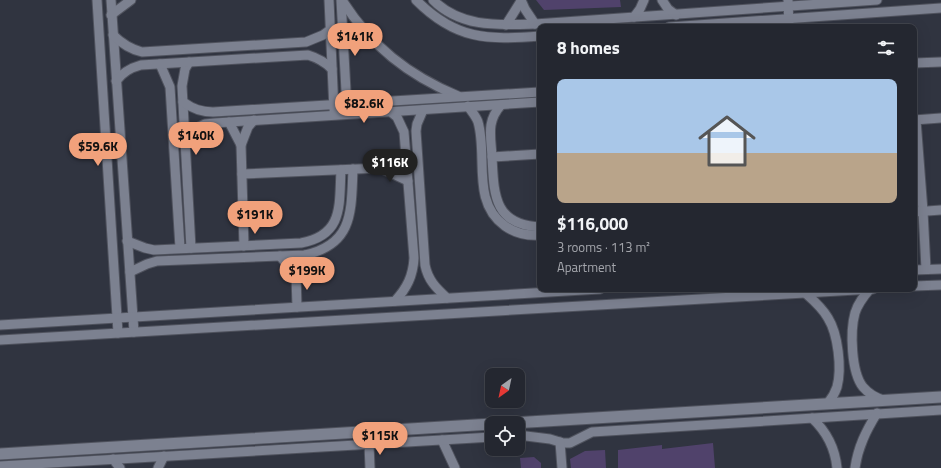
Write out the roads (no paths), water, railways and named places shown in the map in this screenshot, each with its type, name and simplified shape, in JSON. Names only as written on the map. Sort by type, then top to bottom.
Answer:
[{"type":"street","points":[[98,0],[118,333]]},
{"type":"street","points":[[111,0],[134,332]]},
{"type":"street","points":[[112,15],[131,0]]},
{"type":"street","points":[[329,0],[335,115]]},
{"type":"street","points":[[341,0],[363,30],[397,63],[423,80],[459,97]]},
{"type":"street","points":[[341,0],[348,114]]},
{"type":"street","points":[[416,0],[428,12],[446,24],[466,33],[488,38],[537,36]]},
{"type":"street","points":[[433,0],[452,14],[471,21],[490,25],[535,24],[676,15],[788,3],[877,0]]},
{"type":"street","points":[[634,17],[644,0]]},
{"type":"street","points":[[662,0],[668,9],[676,15]]},
{"type":"street","points":[[506,25],[521,1],[535,24]]},
{"type":"street","points":[[788,3],[789,23]]},
{"type":"street","points":[[773,4],[774,23]]},
{"type":"street","points":[[748,24],[789,23],[941,8]]},
{"type":"street","points":[[114,35],[121,43],[131,49],[142,52],[306,42],[315,39],[330,30]]},
{"type":"street","points":[[241,46],[242,59]]},
{"type":"street","points":[[116,82],[122,73],[141,65],[189,62],[308,55],[321,60],[332,69]]},
{"type":"street","points":[[189,62],[183,73],[182,86],[192,248]]},
{"type":"street","points":[[917,63],[941,62]]},
{"type":"street","points":[[160,64],[170,86],[180,248]]},
{"type":"street","points":[[170,86],[182,86]]},
{"type":"street","points":[[183,102],[193,109],[203,112],[213,112],[537,92]]},
{"type":"street","points":[[184,134],[205,124],[537,102]]},
{"type":"street","points":[[501,105],[492,116],[490,129],[493,187],[495,197],[501,208],[509,217],[519,223],[537,227]]},
{"type":"street","points":[[468,106],[476,118],[479,129],[484,188],[486,200],[491,212],[498,221],[509,229],[528,235],[537,235]]},
{"type":"street","points":[[423,110],[417,124],[416,139],[426,272],[433,284],[447,298]]},
{"type":"street","points":[[391,112],[401,124],[405,140],[414,266],[409,283],[395,301]]},
{"type":"street","points":[[917,120],[941,118]]},
{"type":"street","points":[[244,246],[241,145],[248,127],[254,120]]},
{"type":"street","points":[[229,122],[241,145]]},
{"type":"street","points":[[479,129],[480,126],[484,124],[489,126],[490,129]]},
{"type":"street","points":[[405,140],[416,139]]},
{"type":"street","points":[[492,157],[537,154]]},
{"type":"street","points":[[242,174],[380,168],[406,156]]},
{"type":"street","points":[[917,166],[919,211],[926,270]]},
{"type":"street","points":[[380,168],[408,181]]},
{"type":"street","points":[[130,272],[157,261],[305,255],[318,252],[331,245],[342,234],[348,221],[350,213],[353,169]]},
{"type":"street","points":[[127,241],[154,250],[301,243],[313,241],[324,235],[332,227],[337,216],[341,170]]},
{"type":"street","points":[[919,211],[941,210]]},
{"type":"street","points":[[297,307],[296,275],[305,255]]},
{"type":"street","points":[[280,256],[296,275]]},
{"type":"street","points":[[917,270],[941,268]]},
{"type":"street","points":[[917,286],[941,284]]},
{"type":"street","points":[[0,325],[549,292]]},
{"type":"street","points":[[0,340],[772,292]]},
{"type":"street","points":[[806,292],[822,308],[833,327],[836,340],[839,378],[834,396],[828,403]]},
{"type":"street","points":[[869,292],[859,304],[853,321],[855,364],[857,376],[863,387],[869,393],[884,400]]},
{"type":"street","points":[[525,422],[941,397]]},
{"type":"street","points":[[525,436],[550,439],[560,442],[570,442],[592,432],[941,410]]},
{"type":"street","points":[[855,468],[857,454],[862,440],[877,413]]},
{"type":"street","points":[[812,418],[821,427],[831,442],[836,456],[837,468]]},
{"type":"street","points":[[0,454],[485,424]]},
{"type":"street","points":[[0,466],[485,437]]},
{"type":"street","points":[[442,440],[455,468]]},
{"type":"street","points":[[560,442],[562,468]]},
{"type":"street","points":[[369,444],[370,468]]},
{"type":"street","points":[[158,468],[164,456]]},
{"type":"street","points":[[113,459],[120,468]]}]
